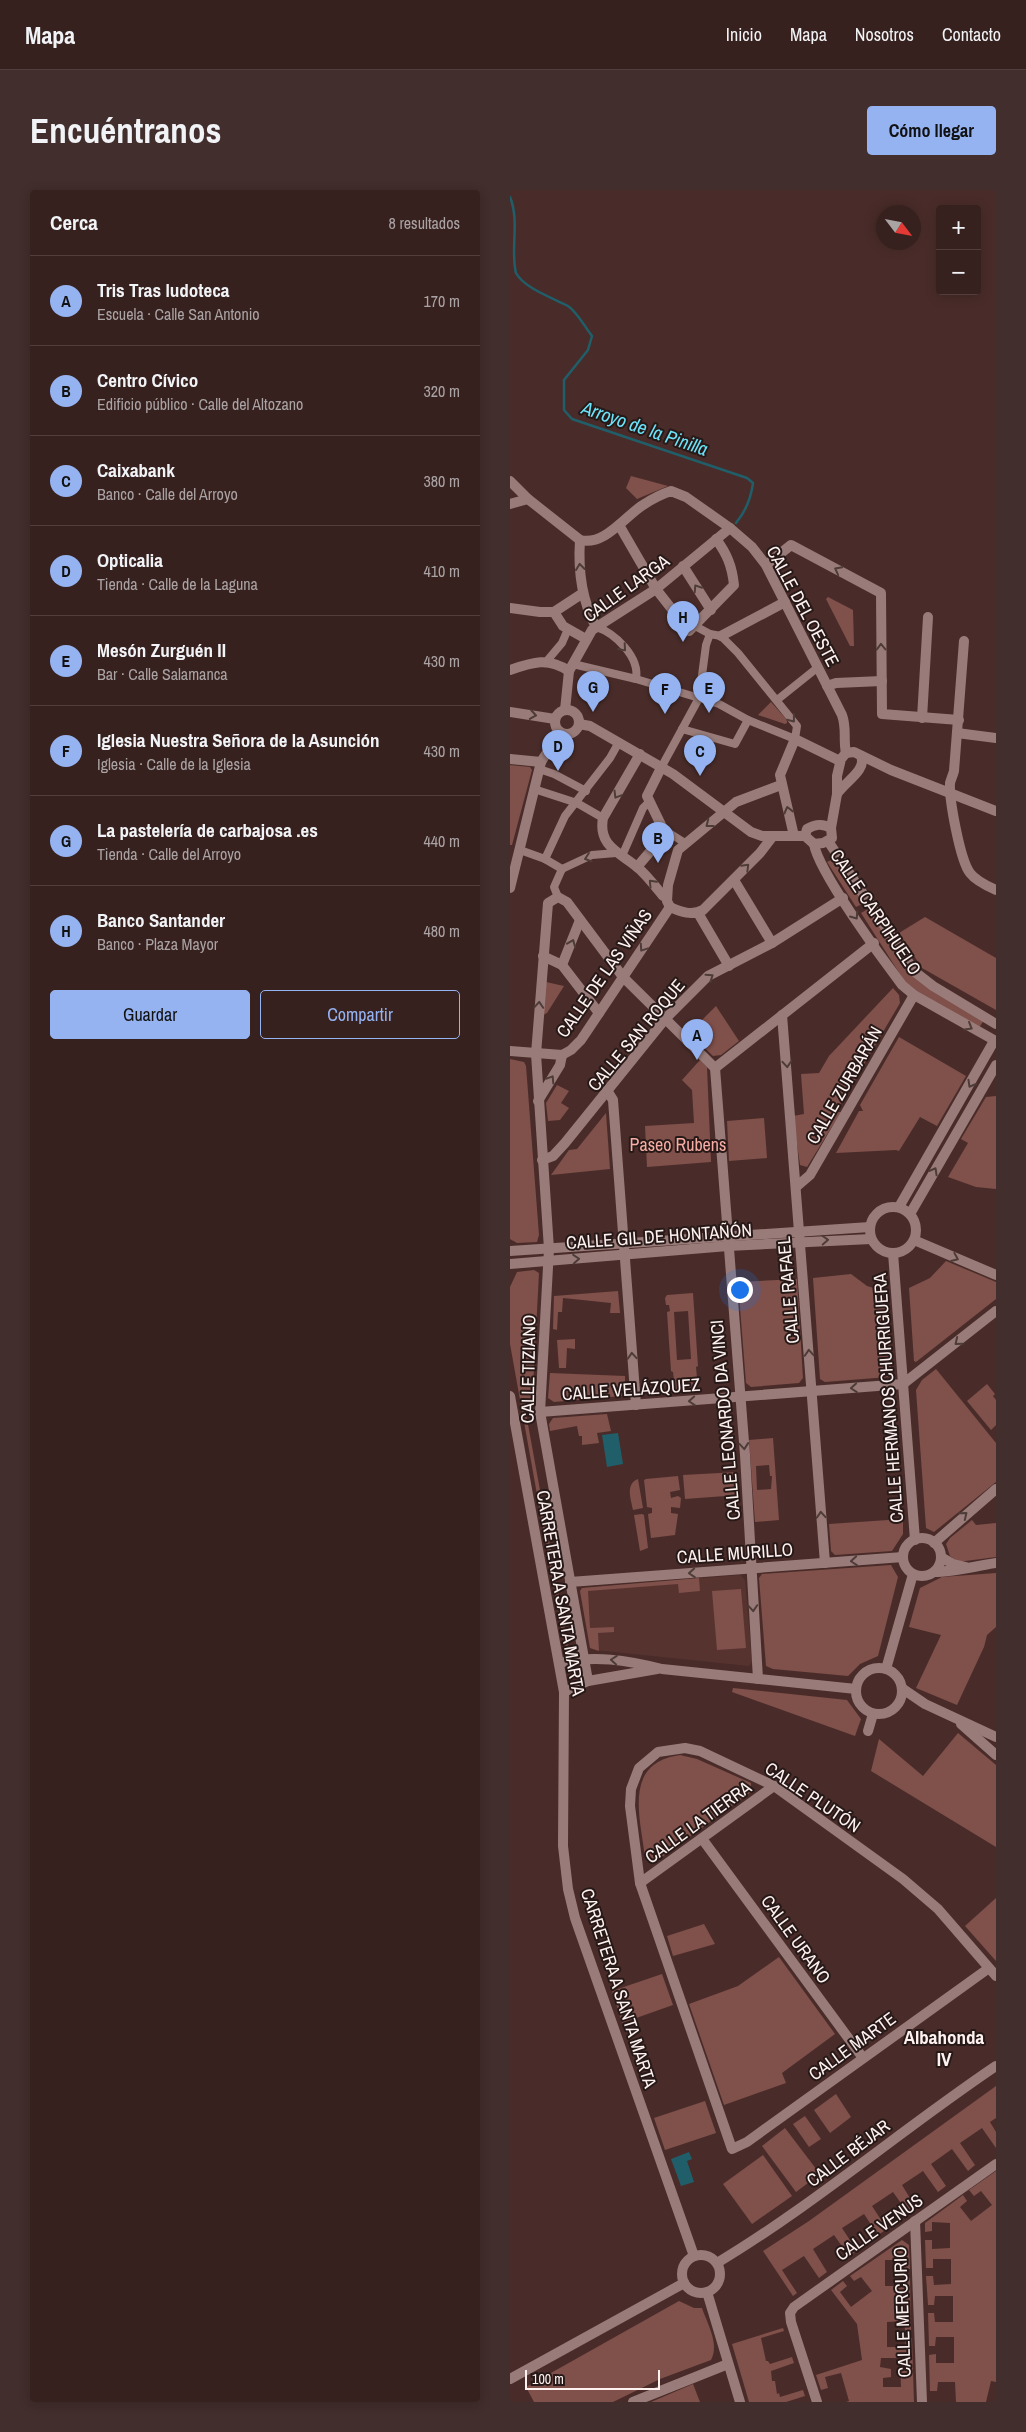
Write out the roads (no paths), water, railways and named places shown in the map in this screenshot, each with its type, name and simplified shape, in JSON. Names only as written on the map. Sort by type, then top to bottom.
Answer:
[{"type":"street","points":[[510,481],[528,499],[580,540],[578,558],[583,593],[596,627],[604,629],[623,646],[635,662],[638,671],[636,679]]},
{"type":"street","name":"CALLE DEL OESTE","points":[[580,540],[587,542],[598,539],[642,506],[672,491],[698,505],[730,528],[752,547],[766,565],[846,725],[848,758]]},
{"type":"street","points":[[510,504],[528,499]]},
{"type":"street","points":[[619,525],[656,589],[692,628],[721,636],[797,726],[796,739],[780,775],[799,836]]},
{"type":"street","name":"CALLE LARGA","points":[[571,667],[586,639],[596,627],[656,589],[730,528]]},
{"type":"street","points":[[692,628],[734,585],[732,566],[726,552],[716,539]]},
{"type":"street","points":[[766,565],[791,545],[881,593],[882,714],[959,720]]},
{"type":"street","points":[[683,566],[711,610]]},
{"type":"street","points":[[510,608],[533,612],[550,611],[566,604],[583,593]]},
{"type":"street","points":[[721,636],[784,602]]},
{"type":"street","points":[[550,611],[563,626],[586,639]]},
{"type":"street","points":[[922,718],[928,617]]},
{"type":"street","points":[[546,662],[562,643],[568,629]]},
{"type":"street","points":[[710,634],[706,645],[699,698],[651,787],[648,796],[649,802],[663,830],[682,846],[736,802],[782,785]]},
{"type":"street","points":[[964,641],[954,771],[950,783],[955,827],[967,868],[975,878],[996,890]]},
{"type":"street","points":[[510,670],[529,664],[555,662],[571,667],[636,679],[719,704],[748,720],[796,739],[848,758],[891,770],[952,792],[994,810]]},
{"type":"street","points":[[565,710],[571,667]]},
{"type":"street","points":[[777,700],[818,668]]},
{"type":"street","points":[[827,686],[836,682],[882,681]]},
{"type":"street","points":[[565,710],[574,712],[578,717],[579,724],[573,733],[566,734],[560,732],[555,725],[555,719],[558,714],[565,710]]},
{"type":"street","points":[[510,712],[555,719]]},
{"type":"street","points":[[682,729],[735,744],[748,720]]},
{"type":"street","points":[[579,724],[590,726],[662,766],[751,832],[762,836],[799,836],[814,844],[828,841]]},
{"type":"street","points":[[510,888],[540,765],[560,732]]},
{"type":"street","points":[[957,733],[996,738]]},
{"type":"street","points":[[545,859],[565,816],[586,791],[619,742]]},
{"type":"street","points":[[640,754],[603,818],[601,827],[603,837],[619,855],[637,867],[663,896],[667,896]]},
{"type":"street","points":[[848,758],[843,771],[857,773],[891,770]]},
{"type":"street","points":[[837,794],[863,766],[848,758]]},
{"type":"street","name":"CALLE CARPIHUELO","points":[[848,758],[837,776],[837,794],[831,828],[832,838],[828,841],[915,972],[996,1024]]},
{"type":"street","points":[[510,759],[540,765],[586,791]]},
{"type":"street","points":[[534,789],[577,803],[603,818]]},
{"type":"street","points":[[619,855],[643,808],[649,802]]},
{"type":"street","points":[[799,836],[812,826],[825,825],[831,828]]},
{"type":"street","points":[[637,867],[654,847],[663,830]]},
{"type":"street","points":[[670,908],[686,913],[698,913],[734,880],[773,836]]},
{"type":"street","name":"CALLE CARPIHUELO","points":[[814,844],[820,861],[842,898],[902,985],[914,995],[995,1039]]},
{"type":"street","name":"CALLE DE LAS VIÑAS","points":[[510,1051],[562,1055],[571,1050],[581,1040],[670,908],[667,896],[668,885],[682,846]]},
{"type":"street","points":[[520,850],[545,859],[562,869]]},
{"type":"street","points":[[619,855],[592,855],[562,869],[554,887],[558,897],[567,902],[623,977],[715,1068],[874,943]]},
{"type":"street","points":[[734,880],[772,943]]},
{"type":"street","name":"CALLE TIZIANO","points":[[558,897],[548,902],[536,1054],[549,1249],[540,1412],[588,1681]]},
{"type":"street","name":"CALLE SAN ROQUE","points":[[542,1160],[553,1156],[608,1092],[665,1019],[708,976],[772,943],[842,898]]},
{"type":"street","points":[[698,913],[729,966]]},
{"type":"street","points":[[562,965],[580,920]]},
{"type":"street","points":[[543,956],[562,965],[599,1012]]},
{"type":"street","name":"CALLE ZURBARÁN","points":[[796,1187],[810,1175],[914,995]]},
{"type":"street","name":"CALLE RAFAEL","points":[[782,1015],[825,1563]]},
{"type":"street","points":[[899,1207],[995,1039]]},
{"type":"street","name":"CALLE DE LAS VIÑAS","points":[[538,1102],[560,1066],[562,1055]]},
{"type":"street","points":[[910,1214],[996,1065]]},
{"type":"street","name":"CALLE LEONARDO DA VINCI","points":[[715,1068],[752,1568],[758,1679]]},
{"type":"street","points":[[608,1092],[613,1100],[636,1405]]},
{"type":"street","points":[[889,1207],[899,1207],[910,1214],[916,1230],[914,1240],[902,1251],[893,1253],[877,1247],[872,1239],[870,1227],[873,1218],[880,1210],[889,1207]]},
{"type":"street","name":"CALLE GIL DE HONTAÑÓN","points":[[510,1251],[624,1242],[728,1241],[800,1236],[870,1227]]},
{"type":"street","name":"CALLE GIL DE HONTAÑÓN","points":[[800,1236],[872,1239]]},
{"type":"street","points":[[914,1240],[996,1276]]},
{"type":"street","name":"CALLE GIL DE HONTAÑÓN","points":[[510,1264],[624,1255],[728,1241]]},
{"type":"street","name":"CALLE HERMANOS CHURRIGUERA","points":[[893,1253],[915,1540]]},
{"type":"street","points":[[903,1384],[996,1311]]},
{"type":"street","name":"CALLE VELÁZQUEZ","points":[[540,1412],[903,1384]]},
{"type":"street","name":"CARRETERA A SANTA MARTA","points":[[510,1396],[564,1692],[563,1846],[568,1889],[575,1918],[694,2256]]},
{"type":"street","points":[[934,1543],[996,1489]]},
{"type":"street","points":[[934,1572],[939,1566],[941,1557],[939,1549],[934,1543],[922,1538],[909,1544],[903,1557],[908,1570],[913,1574],[924,1576],[934,1572],[954,1572],[967,1567],[996,1563]]},
{"type":"street","name":"CALLE MURILLO","points":[[570,1582],[903,1557]]},
{"type":"street","points":[[941,1557],[953,1564],[967,1567]]},
{"type":"street","points":[[886,1669],[913,1574]]},
{"type":"street","points":[[559,1663],[584,1658],[633,1662],[662,1669],[856,1689]]},
{"type":"street","points":[[903,1689],[900,1702],[893,1710],[883,1714],[873,1714],[863,1708],[857,1699],[856,1689],[860,1679],[866,1672],[876,1668],[886,1669],[897,1676],[903,1689],[925,1704],[996,1737]]},
{"type":"street","points":[[564,1692],[588,1681],[662,1669]]},
{"type":"street","points":[[900,1702],[925,1704]]},
{"type":"street","points":[[868,1731],[873,1714]]},
{"type":"street","points":[[955,1718],[996,1755]]},
{"type":"street","name":"CALLE PLUTÓN","points":[[732,2148],[640,1884],[630,1806],[631,1789],[639,1768],[658,1752],[685,1748],[700,1751],[774,1786],[903,1879],[938,1909],[996,1976]]},
{"type":"street","name":"CALLE LA TIERRA","points":[[640,1884],[703,1840],[774,1786]]},
{"type":"street","name":"CALLE URANO","points":[[703,1840],[863,2058]]},
{"type":"street","name":"CALLE MARTE","points":[[732,2148],[747,2142],[989,1968]]},
{"type":"street","name":"CALLE BÉJAR","points":[[717,2263],[784,2220],[949,2098],[996,2066]]},
{"type":"street","name":"CALLE VENUS","points":[[817,2402],[791,2322],[790,2313],[794,2307],[996,2164]]},
{"type":"street","name":"CALLE MERCURIO","points":[[915,2221],[922,2402]]},
{"type":"street","points":[[694,2256],[707,2256],[717,2263],[719,2278],[714,2288],[707,2292],[693,2291],[684,2283],[682,2267],[694,2256]]},
{"type":"street","points":[[510,2379],[684,2283]]},
{"type":"street","points":[[707,2292],[740,2402]]},
{"type":"street","points":[[633,2402],[728,2364]]},
{"type":"water","points":[[618,1433],[623,1464],[607,1467],[602,1435]]},
{"type":"water","points":[[689,2152],[692,2159],[687,2161],[694,2182],[681,2186],[671,2159]]},
{"type":"waterway","name":"Arroyo de la Pinilla","points":[[510,197],[515,226],[514,264],[516,273],[532,288],[568,306],[578,316],[592,336],[588,350],[564,380],[564,410],[572,419],[747,478],[753,483],[751,494],[748,504],[736,523]]},
{"type":"place","name":"Banco Santander","points":[[683,642]]},
{"type":"place","name":"La pastelería de carbajosa .es","points":[[593,712]]},
{"type":"place","name":"Mesón Zurguén II","points":[[709,713]]},
{"type":"place","name":"Iglesia Nuestra Señora de la Asunción","points":[[665,714]]},
{"type":"place","name":"Opticalia","points":[[558,771]]},
{"type":"place","name":"Caixabank","points":[[700,776]]},
{"type":"place","name":"Centro Cívico","points":[[658,863]]},
{"type":"place","name":"Tris Tras ludoteca","points":[[697,1060]]},
{"type":"district","name":"Albahonda IV","points":[[944,2048]]},
{"type":"park label","name":"Paseo Rubens","points":[[678,1144]]}]
